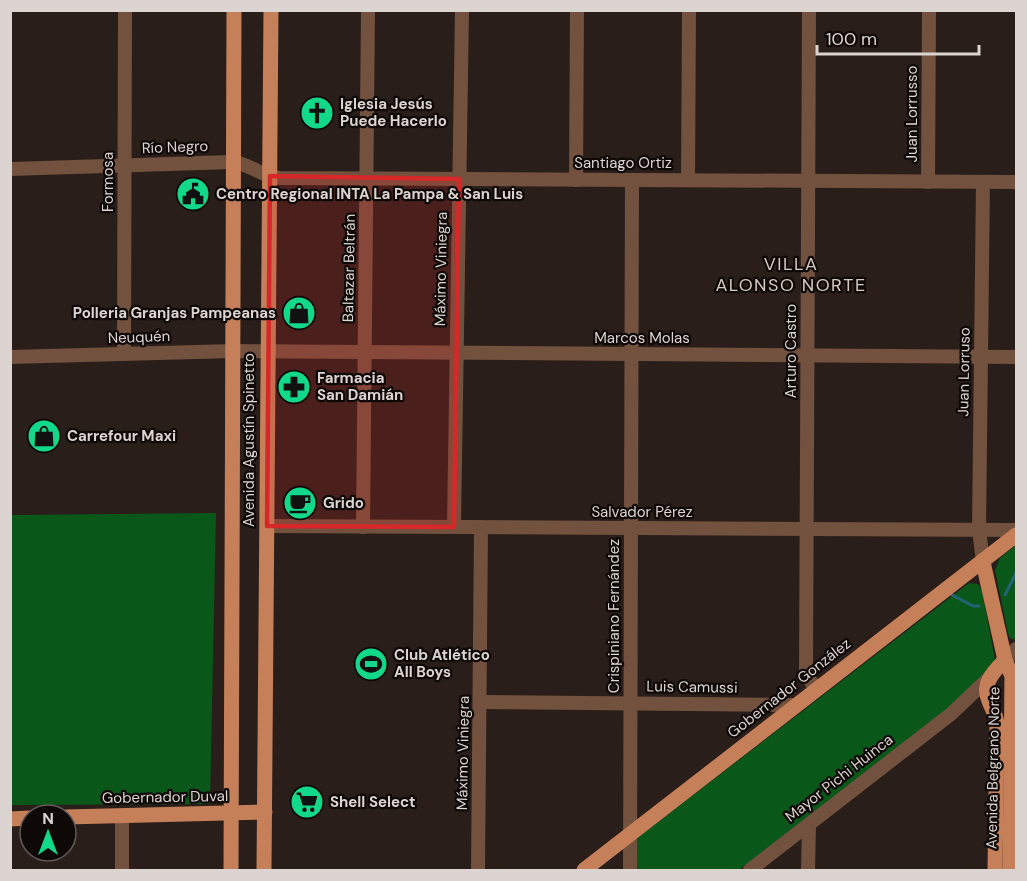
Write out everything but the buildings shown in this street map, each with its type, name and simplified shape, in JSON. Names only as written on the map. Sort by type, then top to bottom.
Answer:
[{"type":"main road","name":"Avenida Agustín Spinetto","points":[[231,870],[234,10]]},
{"type":"main road","name":"Avenida Agustín Spinetto","points":[[264,870],[271,10]]},
{"type":"main road","name":"Gobernador González","points":[[584,870],[1017,536]]},
{"type":"main road","name":"Avenida Belgrano Norte","points":[[982,562],[1013,664],[1010,870]]},
{"type":"main road","name":"Mayor Pichi Huinca","points":[[991,676],[1013,664]]},
{"type":"main road","name":"Avenida Belgrano Norte","points":[[991,676],[986,689],[997,724],[996,870]]},
{"type":"main road","points":[[992,707],[1003,713],[1014,705]]},
{"type":"main road","name":"Gobernador Duval","points":[[78,817],[265,812]]},
{"type":"street","name":"Formosa","points":[[124,354],[125,10]]},
{"type":"street","name":"Baltazar Beltrán","points":[[363,527],[368,10]]},
{"type":"street","name":"Máximo Viniegra","points":[[454,527],[462,10]]},
{"type":"street","points":[[576,180],[577,10]]},
{"type":"street","points":[[688,180],[689,10]]},
{"type":"street","name":"Arturo Castro","points":[[809,10],[806,670],[816,689]]},
{"type":"street","name":"Juan Lorrusso","points":[[928,182],[929,10]]},
{"type":"street","name":"Río Negro","points":[[10,169],[233,162]]},
{"type":"street","name":"Santiago Ortiz","points":[[233,162],[280,178],[1017,182]]},
{"type":"street","name":"Crispiniano Fernández","points":[[630,870],[632,180]]},
{"type":"street","name":"Juan Lorruso","points":[[982,562],[979,530],[983,182]]},
{"type":"street","name":"Neuquén","points":[[10,357],[233,351],[268,353]]},
{"type":"street","name":"Marcos Molas","points":[[268,353],[1017,357]]},
{"type":"street","name":"Salvador Pérez","points":[[267,526],[1017,530]]},
{"type":"street","name":"Máximo Viniegra","points":[[478,870],[481,527]]},
{"type":"street","name":"Mayor Pichi Huinca","points":[[750,870],[951,714],[991,676]]},
{"type":"street","name":"Mayor Pichi Huinca","points":[[951,714],[978,700],[984,700],[992,707]]},
{"type":"street","name":"Luis Camussi","points":[[480,702],[796,705]]},
{"type":"street","points":[[122,816],[122,870]]},
{"type":"street","points":[[808,870],[809,825]]},
{"type":"street","name":"Crispiniano Fernández","points":[[622,870],[624,853],[630,836]]},
{"type":"highlighted area","points":[[270,176],[459,179],[454,527],[267,526]]},
{"type":"green space","points":[[216,513],[210,804],[18,803],[18,805],[11,805],[11,515]]},
{"type":"green space","points":[[1016,545],[1016,640],[1010,638],[1008,633],[995,570],[1000,558]]},
{"type":"green space","points":[[969,583],[978,584],[982,591],[995,660],[968,693],[739,870],[633,870],[636,841],[640,836]]},
{"type":"waterway","points":[[1005,595],[1016,573]]},
{"type":"waterway","points":[[952,595],[973,606],[979,606]]},
{"type":"place","name":"Iglesia Jesús Puede Hacerlo","points":[[317,113]]},
{"type":"place","name":"Centro Regional INTA La Pampa & San Luis","points":[[193,194]]},
{"type":"place","name":"Polleria Granjas Pampeanas","points":[[299,313]]},
{"type":"place","name":"Farmacia San Damián","points":[[294,387]]},
{"type":"place","name":"Carrefour Maxi","points":[[44,436]]},
{"type":"place","name":"Grido","points":[[300,503]]},
{"type":"place","name":"Club Atlético All Boys","points":[[371,664]]},
{"type":"place","name":"Shell Select","points":[[307,802]]},
{"type":"district","name":"VILLA ALONSO NORTE","points":[[791,274]]}]
